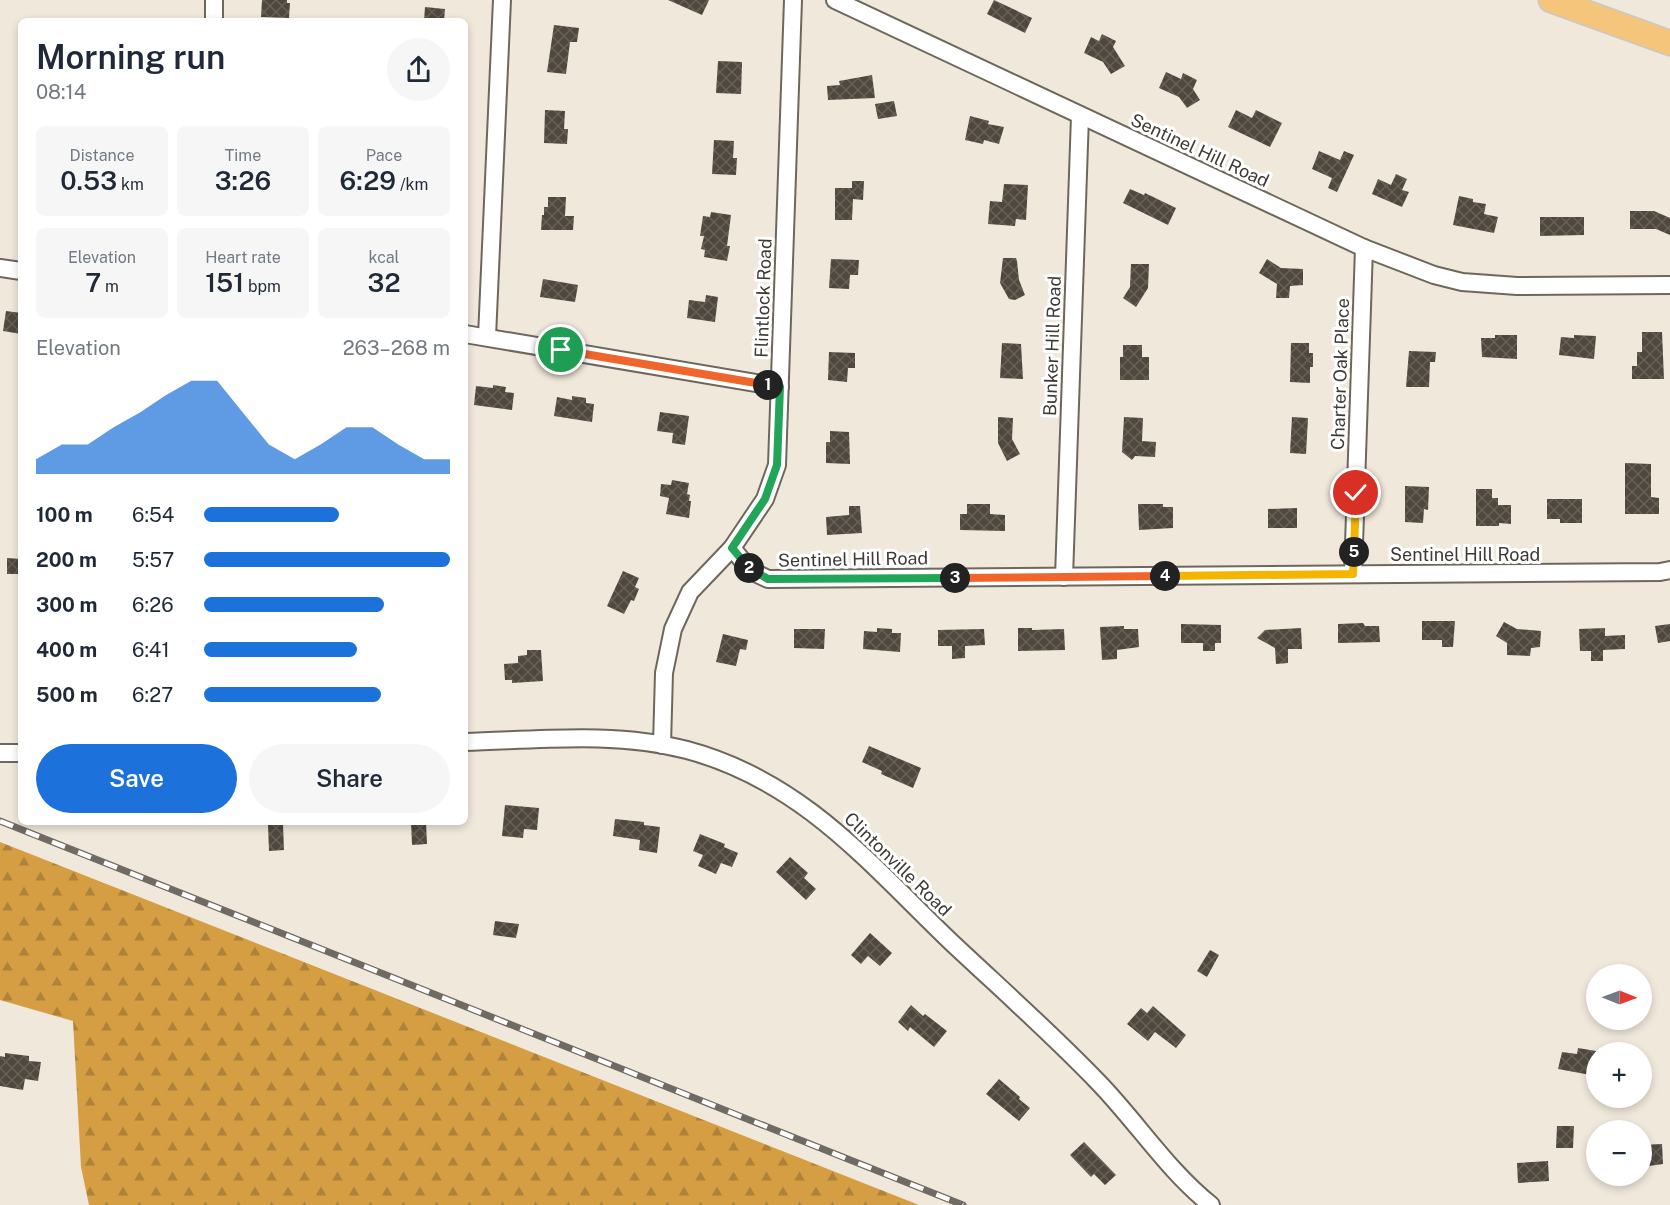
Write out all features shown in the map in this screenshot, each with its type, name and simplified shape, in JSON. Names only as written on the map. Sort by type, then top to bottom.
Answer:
[{"type":"highway","points":[[1551,0],[1670,44]]},
{"type":"street","points":[[213,18],[214,0]]},
{"type":"street","points":[[488,337],[502,0]]},
{"type":"street","name":"Flintlock Road","points":[[662,745],[664,673],[673,629],[690,592],[732,548],[765,499],[777,465],[793,0]]},
{"type":"street","name":"Sentinel Hill Road","points":[[835,0],[1364,248],[1434,274],[1462,282],[1517,285],[1670,285]]},
{"type":"street","name":"Bunker Hill Road","points":[[1064,576],[1080,116]]},
{"type":"street","name":"Charter Oak Place","points":[[1353,574],[1364,248]]},
{"type":"street","points":[[0,268],[18,271]]},
{"type":"street","points":[[468,334],[780,387]]},
{"type":"street","name":"Sentinel Hill Road","points":[[732,548],[751,571],[768,579],[1660,572],[1670,570]]},
{"type":"street","name":"Clintonville Road","points":[[468,742],[597,739],[662,745],[686,750],[735,766],[771,784],[830,825],[1059,1042],[1100,1083],[1192,1188],[1210,1205]]},
{"type":"street","points":[[0,753],[18,753]]},
{"type":"green space","points":[[0,842],[919,1205],[89,1205],[81,1167],[73,1021],[0,1000]]},
{"type":"building","points":[[262,0],[287,0],[287,3],[290,3],[289,18],[261,17]]},
{"type":"building","points":[[668,0],[709,0],[702,15]]},
{"type":"building","points":[[994,0],[1032,18],[1025,33],[987,14]]},
{"type":"building","points":[[425,7],[445,9],[444,18],[424,18]]},
{"type":"building","points":[[554,25],[579,28],[577,42],[570,42],[566,74],[547,72]]},
{"type":"building","points":[[1102,34],[1116,41],[1113,47],[1125,66],[1111,74],[1103,62],[1084,53],[1091,37],[1099,41]]},
{"type":"building","points":[[718,61],[742,62],[741,94],[716,93]]},
{"type":"building","points":[[1166,72],[1181,79],[1183,73],[1197,80],[1193,89],[1200,100],[1187,108],[1179,97],[1159,88]]},
{"type":"building","points":[[872,75],[875,98],[828,100],[827,86],[840,85],[839,81]]},
{"type":"building","points":[[894,101],[897,116],[878,119],[875,104]]},
{"type":"building","points":[[545,110],[565,111],[564,129],[568,129],[567,144],[544,143]]},
{"type":"building","points":[[1236,110],[1252,118],[1256,110],[1282,123],[1270,147],[1228,127]]},
{"type":"building","points":[[970,116],[989,121],[988,124],[1004,127],[999,144],[984,140],[983,144],[965,140]]},
{"type":"building","points":[[714,140],[734,141],[733,158],[737,158],[736,175],[712,174]]},
{"type":"building","points":[[1319,151],[1340,160],[1344,151],[1354,155],[1337,192],[1328,188],[1332,178],[1312,169]]},
{"type":"building","points":[[1396,174],[1407,179],[1402,190],[1409,192],[1402,207],[1372,194],[1378,179],[1391,185]]},
{"type":"building","points":[[852,181],[864,181],[863,200],[853,199],[852,220],[835,220],[835,188],[852,188]]},
{"type":"building","points":[[1004,184],[1028,185],[1026,220],[1016,219],[1015,226],[988,224],[990,201],[1002,202]]},
{"type":"building","points":[[1130,189],[1144,195],[1145,193],[1176,208],[1168,225],[1123,203]]},
{"type":"building","points":[[1459,196],[1486,204],[1484,214],[1498,217],[1494,233],[1453,225]]},
{"type":"building","points":[[548,197],[566,197],[565,216],[574,216],[573,230],[541,230],[542,215],[544,215],[544,207],[548,207]]},
{"type":"building","points":[[1630,211],[1654,211],[1670,218],[1670,235],[1656,229],[1630,229]]},
{"type":"building","points":[[711,212],[731,215],[727,261],[704,257],[705,250],[701,249],[704,236],[700,236],[703,216],[710,217]]},
{"type":"building","points":[[1540,217],[1584,217],[1584,235],[1540,236]]},
{"type":"building","points":[[1003,258],[1016,258],[1017,261],[1019,280],[1025,295],[1015,300],[1009,299],[1000,283]]},
{"type":"building","points":[[831,259],[859,260],[858,275],[850,275],[849,289],[829,288]]},
{"type":"building","points":[[1267,259],[1281,268],[1303,269],[1303,285],[1290,286],[1289,298],[1276,298],[1277,284],[1259,273]]},
{"type":"building","points":[[1131,264],[1149,264],[1148,288],[1136,307],[1123,298],[1130,287]]},
{"type":"building","points":[[543,279],[578,285],[575,302],[540,297]]},
{"type":"building","points":[[706,295],[718,297],[715,322],[687,318],[689,300],[705,302]]},
{"type":"building","points":[[6,311],[18,313],[18,334],[3,331]]},
{"type":"building","points":[[1642,332],[1662,332],[1664,379],[1632,379],[1632,366],[1637,366],[1637,352],[1642,352]]},
{"type":"building","points":[[1495,335],[1517,335],[1517,359],[1482,357],[1481,338],[1495,338]]},
{"type":"building","points":[[1574,335],[1596,336],[1594,359],[1559,355],[1561,337],[1574,338]]},
{"type":"building","points":[[1002,343],[1021,344],[1023,379],[1000,378]]},
{"type":"building","points":[[1291,343],[1309,343],[1309,353],[1313,353],[1310,383],[1290,382]]},
{"type":"building","points":[[1123,345],[1142,345],[1142,357],[1149,357],[1149,380],[1120,380],[1120,357],[1123,357]]},
{"type":"building","points":[[1409,351],[1436,352],[1435,362],[1430,362],[1429,387],[1406,387]]},
{"type":"building","points":[[829,352],[855,353],[855,368],[848,368],[847,382],[828,380]]},
{"type":"building","points":[[493,385],[506,387],[505,392],[514,393],[512,410],[474,405],[476,386],[493,388]]},
{"type":"building","points":[[572,396],[586,398],[586,403],[594,404],[592,422],[554,416],[557,397],[572,400]]},
{"type":"building","points":[[660,412],[689,416],[685,445],[672,443],[673,433],[657,431]]},
{"type":"building","points":[[998,417],[1013,418],[1012,439],[1020,454],[1007,461],[998,443]]},
{"type":"building","points":[[1124,417],[1143,418],[1142,441],[1156,442],[1155,457],[1135,456],[1132,460],[1122,452]]},
{"type":"building","points":[[1292,417],[1308,418],[1306,454],[1290,453]]},
{"type":"building","points":[[830,431],[849,432],[850,464],[826,463],[826,442],[830,442]]},
{"type":"building","points":[[1625,463],[1651,464],[1651,497],[1659,498],[1659,514],[1625,514]]},
{"type":"building","points":[[672,480],[689,483],[687,494],[690,495],[689,501],[691,501],[689,518],[666,514],[669,498],[660,496],[661,484],[671,485]]},
{"type":"building","points":[[1405,486],[1429,487],[1428,510],[1424,509],[1423,523],[1405,522]]},
{"type":"building","points":[[1476,489],[1492,489],[1492,498],[1498,498],[1498,505],[1511,505],[1511,524],[1476,526]]},
{"type":"building","points":[[1547,499],[1582,499],[1582,523],[1560,523],[1560,519],[1547,519]]},
{"type":"building","points":[[967,504],[990,504],[990,514],[1005,515],[1005,531],[960,530],[960,514],[967,514]]},
{"type":"building","points":[[1138,504],[1163,504],[1163,507],[1173,507],[1173,528],[1139,530]]},
{"type":"building","points":[[849,506],[860,506],[862,533],[827,535],[826,517],[849,515]]},
{"type":"building","points":[[1297,508],[1297,528],[1268,528],[1268,509]]},
{"type":"building","points":[[7,558],[18,559],[18,574],[7,574]]},
{"type":"building","points":[[623,571],[639,578],[635,587],[639,589],[634,601],[631,600],[624,614],[607,606]]},
{"type":"building","points":[[1422,621],[1455,621],[1453,647],[1442,647],[1442,640],[1422,640]]},
{"type":"building","points":[[1504,622],[1517,629],[1541,631],[1540,647],[1531,648],[1530,656],[1507,655],[1507,643],[1496,636]]},
{"type":"building","points":[[1363,623],[1365,626],[1379,626],[1380,642],[1338,643],[1338,624]]},
{"type":"building","points":[[1181,624],[1221,625],[1221,643],[1215,643],[1215,651],[1203,651],[1203,643],[1181,643]]},
{"type":"building","points":[[1670,624],[1670,641],[1658,643],[1655,626]]},
{"type":"building","points":[[1124,626],[1124,629],[1138,629],[1139,647],[1117,650],[1117,659],[1102,660],[1100,627]]},
{"type":"building","points":[[877,628],[892,629],[892,633],[901,633],[900,652],[863,649],[864,631],[877,632]]},
{"type":"building","points":[[1018,628],[1064,629],[1065,650],[1018,651]]},
{"type":"building","points":[[1301,628],[1302,649],[1288,649],[1288,663],[1276,664],[1275,648],[1257,638],[1265,630]]},
{"type":"building","points":[[1605,628],[1605,636],[1625,635],[1625,649],[1603,650],[1603,661],[1591,661],[1591,651],[1580,651],[1579,629]]},
{"type":"building","points":[[794,629],[825,629],[824,649],[794,648]]},
{"type":"building","points":[[984,629],[985,645],[965,646],[965,658],[952,659],[952,646],[938,646],[938,630]]},
{"type":"building","points":[[723,634],[748,640],[746,650],[740,649],[736,666],[716,662]]},
{"type":"building","points":[[527,650],[541,650],[543,681],[512,683],[512,680],[505,680],[504,664],[518,663],[518,656],[527,655]]},
{"type":"building","points":[[869,746],[921,768],[913,788],[881,774],[882,771],[862,762]]},
{"type":"building","points":[[505,805],[539,808],[537,830],[524,829],[523,838],[502,836]]},
{"type":"building","points":[[615,819],[644,822],[644,825],[660,827],[657,853],[639,850],[640,840],[613,836]]},
{"type":"building","points":[[268,825],[283,825],[284,850],[269,851]]},
{"type":"building","points":[[411,825],[426,825],[427,844],[412,845]]},
{"type":"building","points":[[700,834],[725,844],[724,847],[738,853],[732,867],[721,863],[716,874],[698,866],[703,855],[693,851]]},
{"type":"building","points":[[790,857],[808,873],[804,878],[816,889],[806,900],[776,872]]},
{"type":"building","points":[[495,921],[519,924],[516,938],[493,935]]},
{"type":"building","points":[[870,933],[892,953],[880,966],[868,956],[861,964],[851,955]]},
{"type":"building","points":[[1210,950],[1219,955],[1207,977],[1197,971]]},
{"type":"building","points":[[911,1005],[923,1016],[925,1014],[947,1031],[934,1047],[910,1027],[908,1031],[898,1022]]},
{"type":"building","points":[[1153,1006],[1186,1035],[1176,1048],[1155,1032],[1148,1041],[1127,1024],[1141,1008],[1147,1013]]},
{"type":"building","points":[[1578,1048],[1586,1049],[1586,1074],[1558,1069],[1562,1052],[1577,1054]]},
{"type":"building","points":[[5,1053],[29,1056],[29,1061],[41,1062],[38,1081],[25,1079],[23,1090],[0,1086],[0,1056],[5,1057]]},
{"type":"building","points":[[999,1079],[1030,1108],[1019,1121],[986,1094]]},
{"type":"building","points":[[1557,1126],[1574,1126],[1573,1148],[1556,1148]]},
{"type":"building","points":[[1084,1142],[1116,1175],[1105,1185],[1094,1174],[1091,1177],[1070,1155]]},
{"type":"building","points":[[1652,1144],[1662,1144],[1663,1164],[1652,1166]]},
{"type":"building","points":[[1548,1161],[1549,1181],[1518,1183],[1517,1163]]},
{"type":"railway","points":[[0,821],[963,1205]]},
{"type":"route","points":[[561,350],[780,387],[777,465],[765,499],[732,548],[751,571],[768,579],[1353,574],[1356,493]]}]
